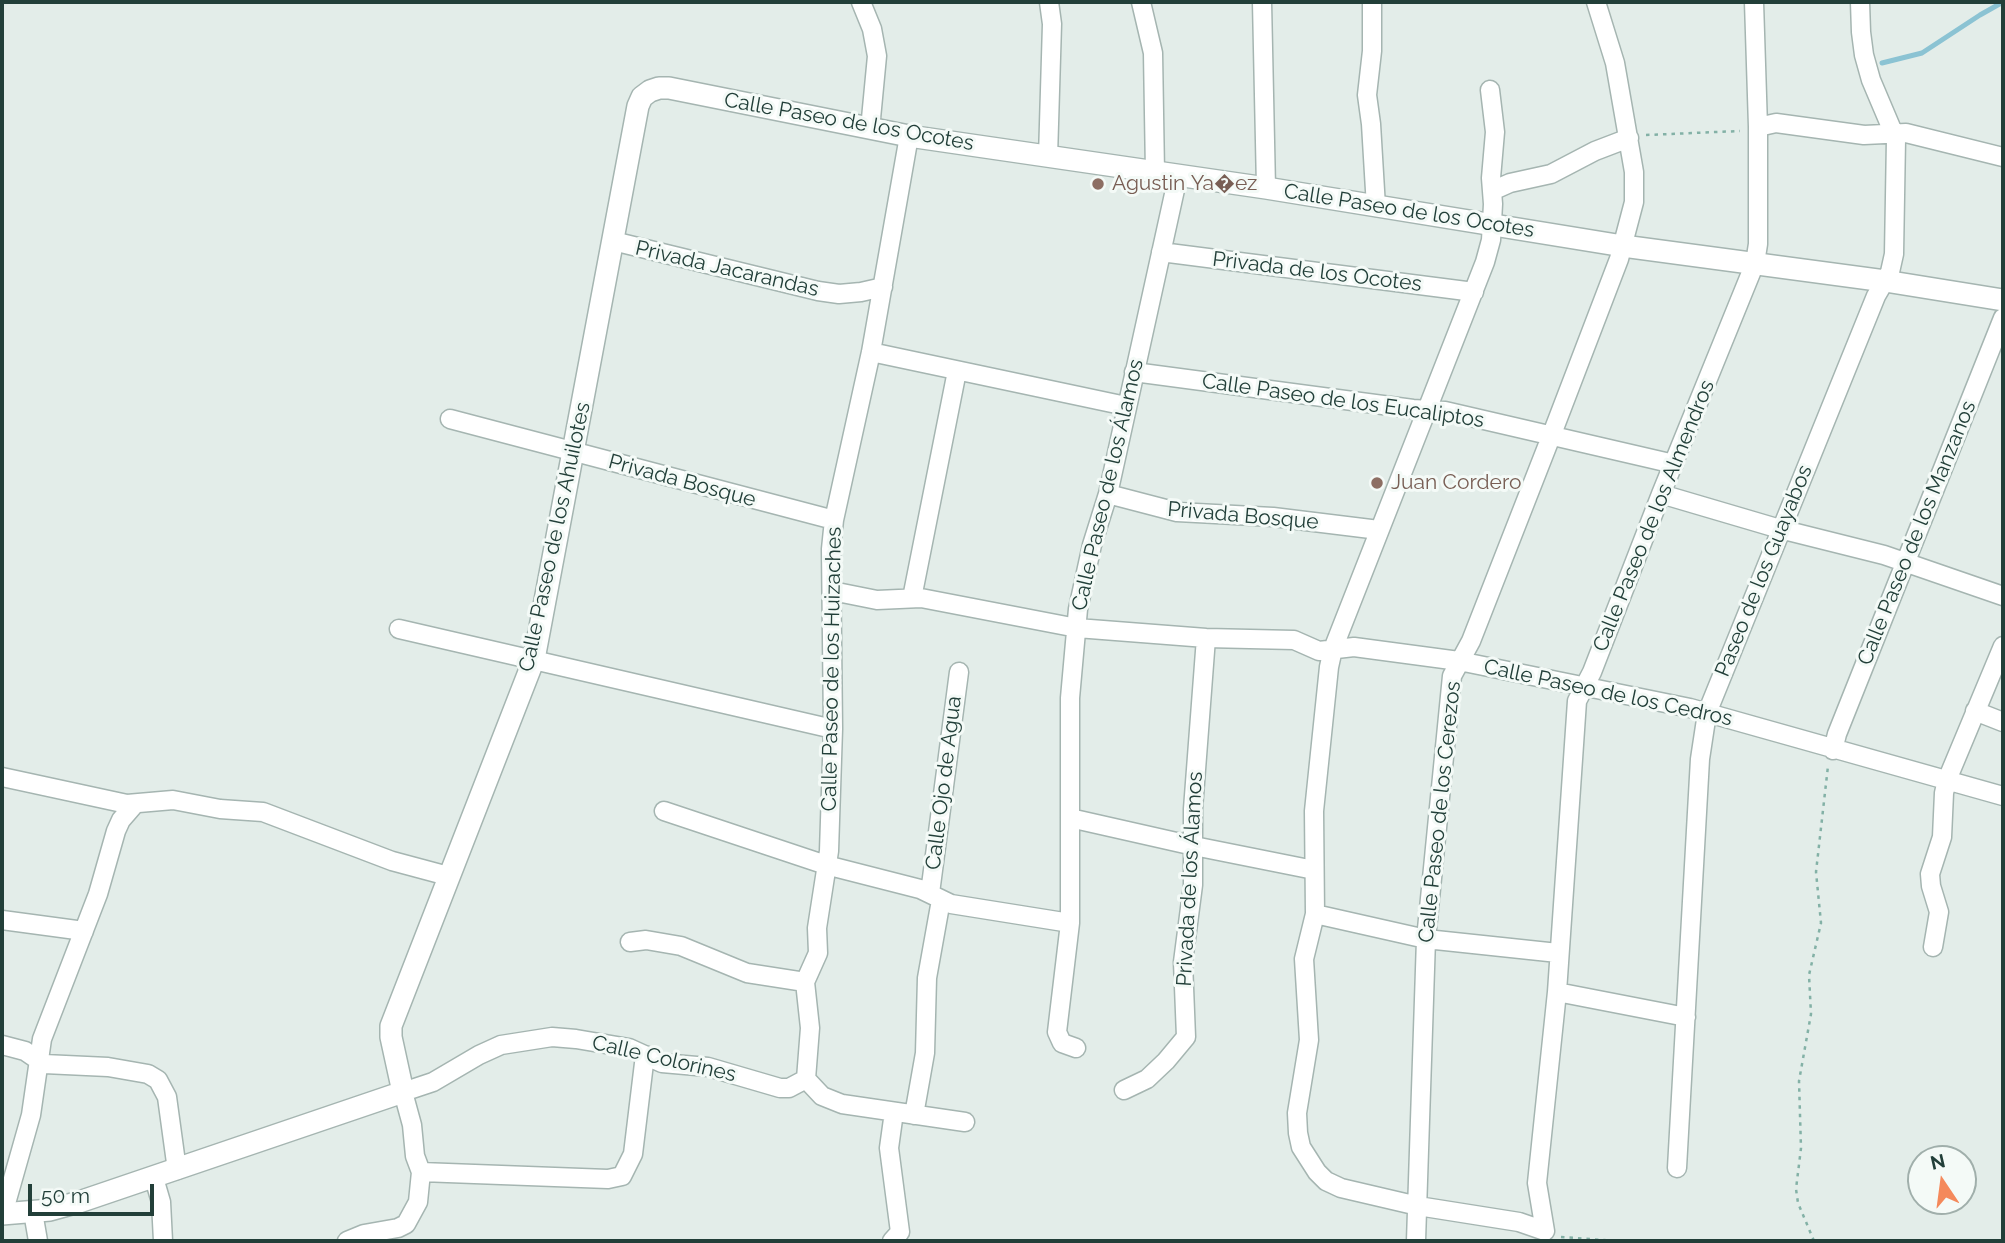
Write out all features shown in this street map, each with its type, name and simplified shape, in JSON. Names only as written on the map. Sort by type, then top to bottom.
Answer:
[{"type":"street","points":[[860,2],[872,29],[877,56],[870,129]]},
{"type":"street","points":[[1048,157],[1052,24],[1049,2]]},
{"type":"street","points":[[1141,2],[1153,54],[1155,173]]},
{"type":"street","points":[[1262,2],[1266,188]]},
{"type":"street","points":[[1372,2],[1372,51],[1367,95],[1376,207]]},
{"type":"street","name":"Calle Paseo de los Cerezos","points":[[1416,1241],[1426,939],[1451,681],[1471,641],[1623,246],[1635,188],[1615,63],[1596,2]]},
{"type":"street","name":"Calle Paseo de los Almendros","points":[[1545,1231],[1537,1183],[1557,992],[1578,696],[1592,672],[1755,263],[1758,244],[1758,127],[1754,2]]},
{"type":"street","name":"Paseo de los Guayabos","points":[[1677,1168],[1700,759],[1707,713],[1780,529],[1890,272],[1894,254],[1897,149],[1894,132],[1871,80],[1864,55],[1860,2]]},
{"type":"street","name":"Calle Paseo de los Ocotes","points":[[650,91],[669,88],[909,136],[1266,188],[1623,246],[1885,281],[2003,300]]},
{"type":"street","points":[[1489,90],[1495,132],[1492,225],[1485,262],[1333,649],[1329,667],[1314,811],[1315,914],[1304,959],[1309,1040],[1297,1113],[1301,1147],[1312,1166],[1326,1181],[1341,1188],[1418,1206],[1519,1222],[1545,1231]]},
{"type":"street","name":"Calle Paseo de los Ahuilotes","points":[[403,1092],[391,1026],[534,659],[638,106],[642,97],[650,91]]},
{"type":"street","points":[[1758,127],[1776,123],[1864,135],[1894,132],[1922,136],[2003,157]]},
{"type":"street","name":"Calle Paseo de los Huizaches","points":[[806,1079],[810,1028],[805,982],[818,953],[817,928],[829,851],[833,729],[831,550],[834,520],[871,352],[909,136]]},
{"type":"street","points":[[1492,191],[1506,184],[1556,172],[1595,151],[1629,138]]},
{"type":"street","name":"Calle Paseo de los Álamos","points":[[1076,1048],[1062,1043],[1058,1036],[1070,923],[1070,698],[1080,595],[1108,494],[1178,176]]},
{"type":"street","name":"Privada Jacarandas","points":[[613,241],[818,291],[850,293],[883,287]]},
{"type":"street","name":"Privada de los Ocotes","points":[[1161,252],[1474,292]]},
{"type":"street","name":"Calle Paseo de los Manzanos","points":[[1833,750],[1905,561],[2003,318]]},
{"type":"street","points":[[871,352],[1126,406]]},
{"type":"street","points":[[912,598],[957,371]]},
{"type":"street","name":"Calle Paseo de los Eucaliptos","points":[[1134,372],[1445,411],[1674,464]]},
{"type":"street","name":"Privada Bosque","points":[[450,419],[834,520]]},
{"type":"street","name":"Privada Bosque","points":[[1108,494],[1177,512],[1273,517],[1379,530]]},
{"type":"street","points":[[1661,494],[1780,529],[1905,561],[2003,596]]},
{"type":"street","name":"Calle Paseo de los Cedros","points":[[832,591],[877,600],[912,598],[1077,628],[1206,638],[1294,640],[1319,651],[1354,647],[1459,661],[1707,713],[2003,796]]},
{"type":"street","points":[[399,629],[833,729]]},
{"type":"street","name":"Privada de los Álamos","points":[[1124,1090],[1147,1079],[1186,1037],[1182,982],[1193,885],[1194,808],[1206,638]]},
{"type":"street","points":[[1933,947],[1939,912],[1930,874],[1942,837],[1943,801],[1947,780],[2003,646]]},
{"type":"street","name":"Calle Ojo de Agua","points":[[914,1115],[926,1042],[927,978],[958,672]]},
{"type":"street","points":[[1975,711],[2003,722]]},
{"type":"street","points":[[2,777],[134,805],[173,800],[220,810],[263,812],[392,861],[448,876]]},
{"type":"street","points":[[134,805],[121,820],[116,831],[98,894],[41,1039],[31,1115],[2,1214],[65,1206],[155,1178],[403,1092],[412,1125],[415,1156],[421,1172],[418,1202],[406,1223],[398,1228],[363,1234],[347,1241]]},
{"type":"street","points":[[664,811],[826,865],[935,897],[1070,923]]},
{"type":"street","points":[[1070,818],[1314,870]]},
{"type":"street","points":[[1315,914],[1426,939],[1559,953]]},
{"type":"street","points":[[2,920],[84,931]]},
{"type":"street","points":[[630,942],[646,940],[681,946],[747,973],[805,982]]},
{"type":"street","points":[[1557,992],[1686,1017]]},
{"type":"street","name":"Calle Colorines","points":[[403,1092],[433,1082],[501,1045],[552,1037],[629,1048],[662,1063],[708,1067],[780,1088],[789,1088],[806,1079]]},
{"type":"street","points":[[2,1045],[25,1051],[39,1062],[52,1065],[121,1069],[148,1074],[158,1080],[167,1097],[177,1170]]},
{"type":"street","points":[[421,1172],[608,1180],[622,1176],[633,1154],[645,1055]]},
{"type":"street","points":[[806,1079],[822,1096],[832,1101],[965,1122]]},
{"type":"street","points":[[894,1112],[890,1148],[900,1228],[895,1239]]},
{"type":"street","points":[[155,1178],[161,1202],[163,1241]]},
{"type":"street","points":[[33,1212],[38,1241]]},
{"type":"path","points":[[1629,138],[1657,133],[1745,131],[1758,127]]},
{"type":"path","points":[[1814,1241],[1801,1212],[1796,1189],[1801,1148],[1799,1081],[1811,1013],[1810,975],[1821,923],[1817,861],[1827,770],[1833,750]]},
{"type":"path","points":[[1545,1231],[1574,1240],[1618,1241]]},
{"type":"waterway","points":[[1882,63],[1922,53],[2003,2]]},
{"type":"place","name":"Agustin Ya�ez","points":[[1098,184]]},
{"type":"place","name":"Juan Cordero","points":[[1377,483]]}]
